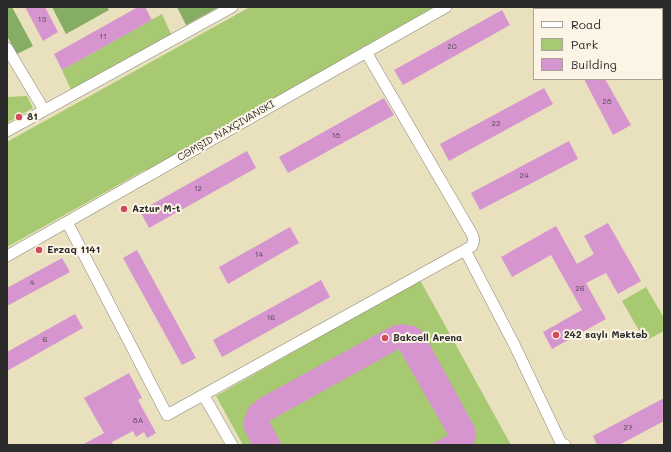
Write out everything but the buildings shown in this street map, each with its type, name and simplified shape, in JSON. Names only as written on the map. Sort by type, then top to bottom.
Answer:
[{"type":"street","points":[[7,131],[232,7]]},
{"type":"street","points":[[7,256],[446,7]]},
{"type":"street","points":[[7,48],[44,110]]},
{"type":"street","points":[[67,222],[167,415],[204,396],[465,250],[472,246],[474,240],[472,234],[366,52]]},
{"type":"street","points":[[465,250],[514,344],[561,444]]},
{"type":"street","points":[[204,396],[232,445]]},
{"type":"green space","points":[[7,7],[12,7],[33,46],[17,54],[7,36]]},
{"type":"green space","points":[[52,7],[107,7],[109,10],[66,34]]},
{"type":"green space","points":[[177,7],[219,7],[186,25]]},
{"type":"green space","points":[[250,7],[434,7],[344,58],[162,167],[145,170],[7,247],[7,142]]},
{"type":"green space","points":[[162,14],[171,34],[71,90],[62,70]]},
{"type":"green space","points":[[27,96],[33,108],[7,123],[7,97]]},
{"type":"green space","name":"Bakcell Arena","points":[[420,280],[511,445],[243,445],[216,396]]},
{"type":"green space","points":[[646,287],[664,318],[664,331],[645,341],[622,301]]},
{"type":"place","name":"81","points":[[19,117]]},
{"type":"place","name":"Aztur M-t","points":[[124,209]]},
{"type":"place","name":"Erzaq 1141","points":[[39,250]]},
{"type":"place","name":"242 saylı Məktəb","points":[[556,335]]},
{"type":"place","name":"Bakcell Arena","points":[[385,338]]}]
